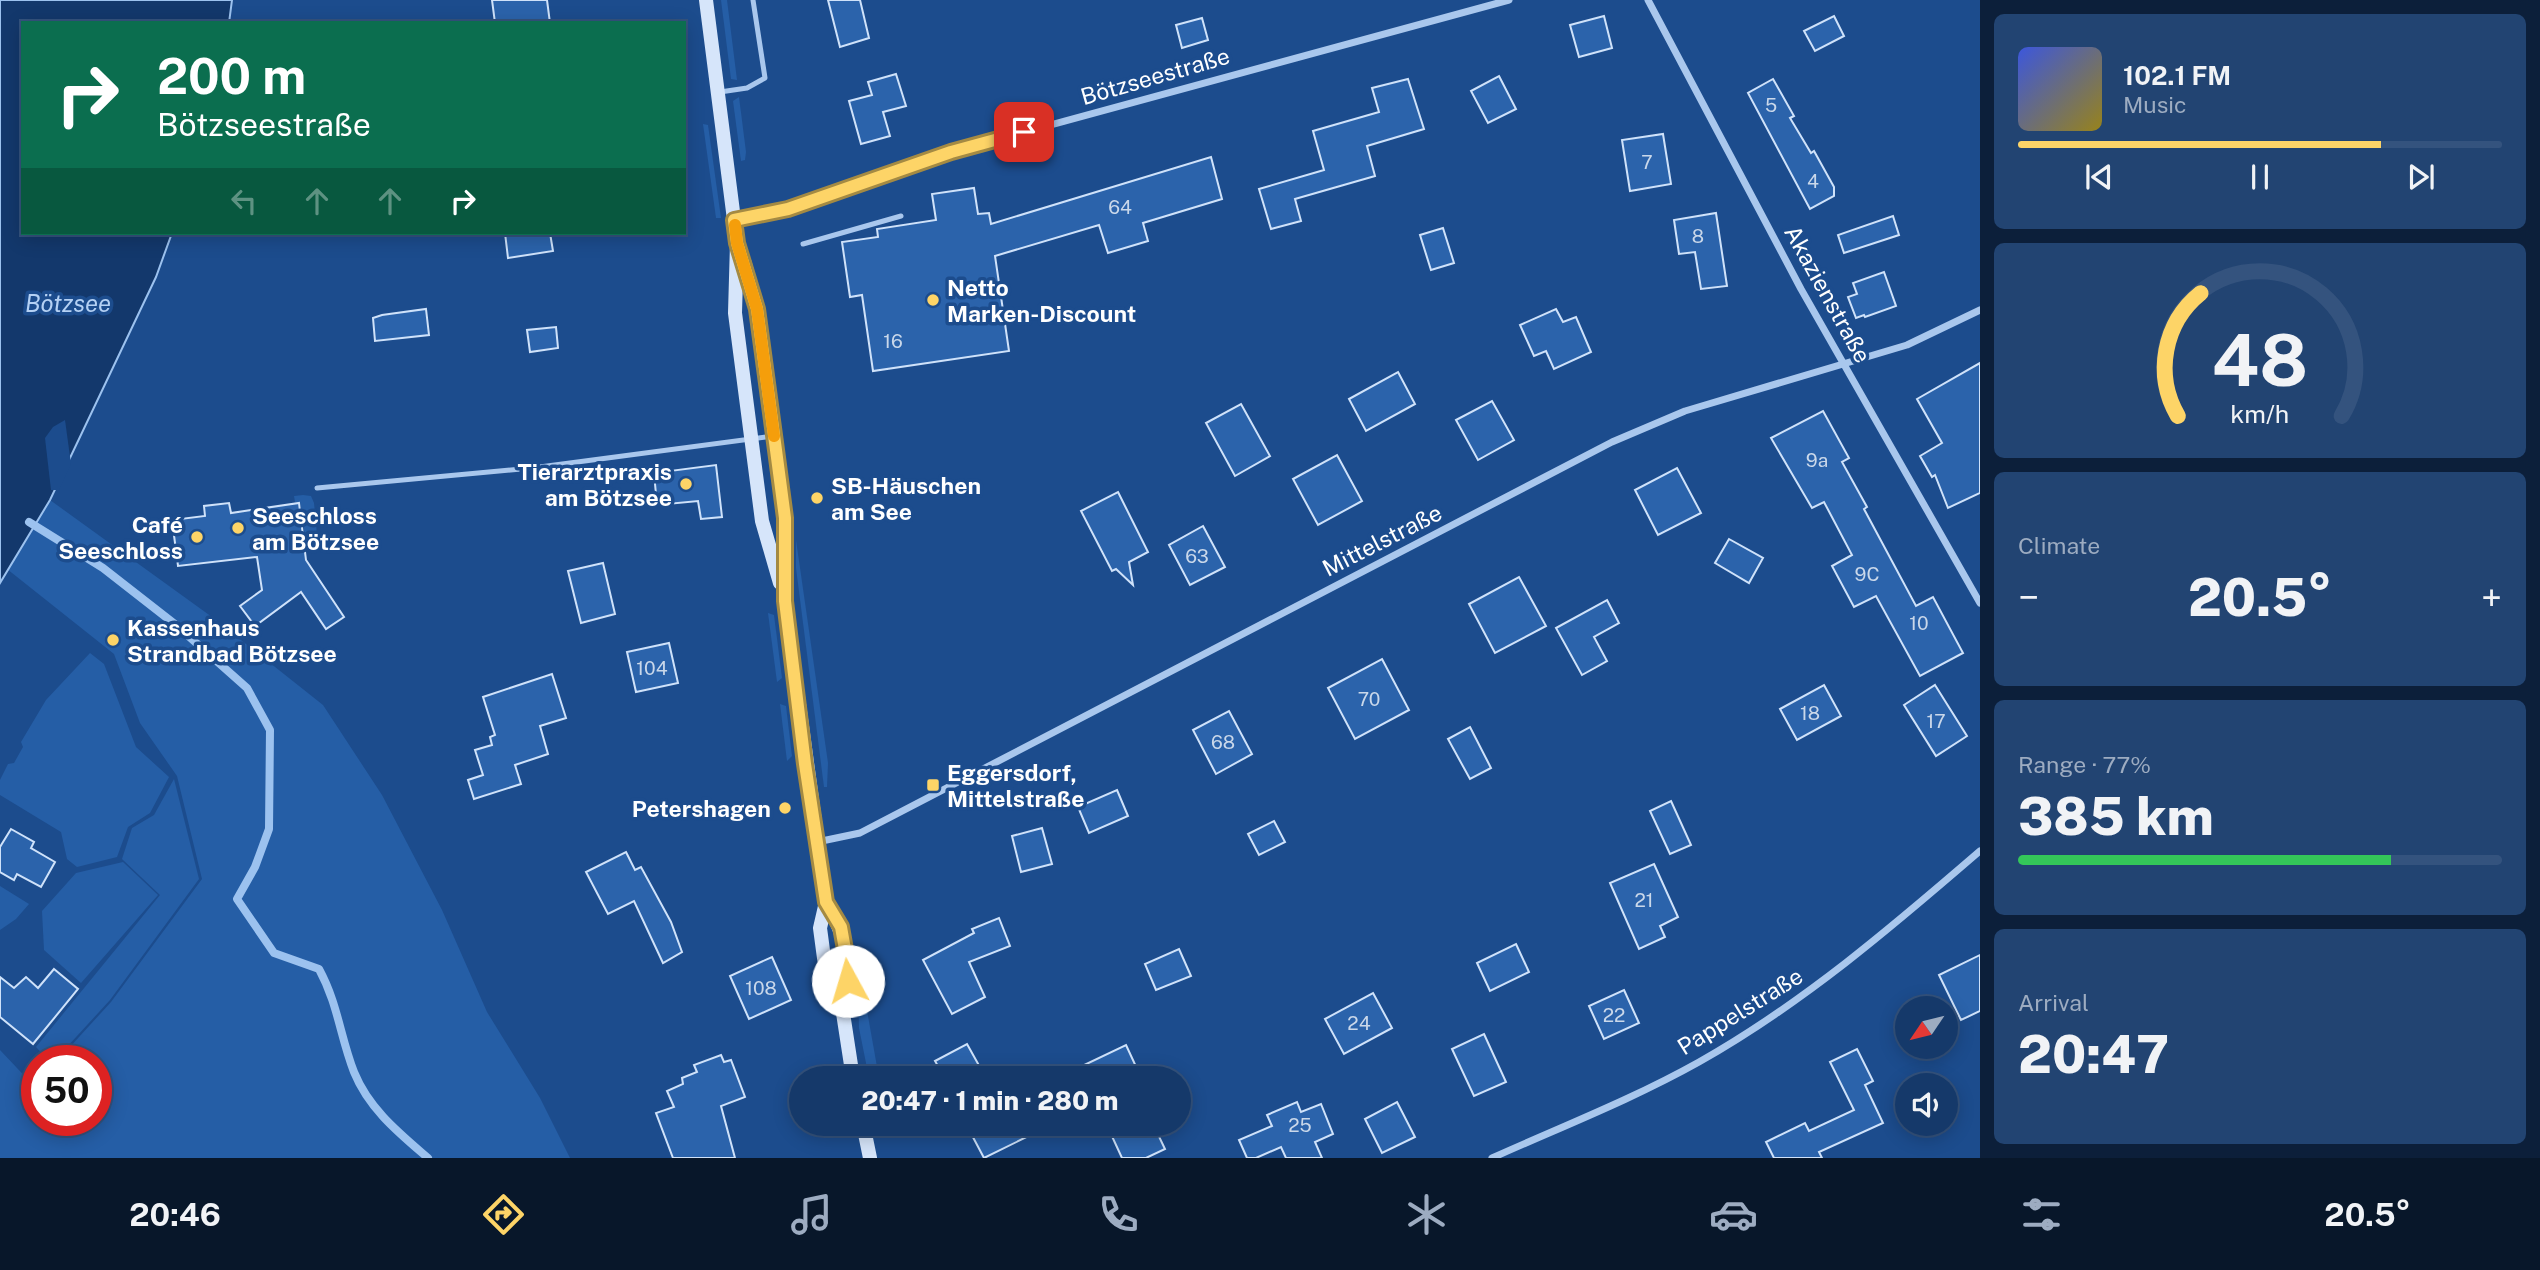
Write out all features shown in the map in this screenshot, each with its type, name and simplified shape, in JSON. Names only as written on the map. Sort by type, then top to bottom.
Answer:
[{"type":"main road","points":[[706,0],[737,243],[735,313],[751,439],[762,521],[785,601]]},
{"type":"main road","points":[[737,243],[757,309],[785,518],[785,601],[826,902],[820,928],[824,958],[829,985],[843,1013]]},
{"type":"main road","points":[[826,902],[841,927],[846,955],[848,981],[843,1013],[851,1066]]},
{"type":"main road","points":[[865,1136],[870,1158]]},
{"type":"street","name":"Bötzseestraße","points":[[734,220],[788,209],[951,152],[1509,0]]},
{"type":"street","name":"Akazienstraße","points":[[1648,0],[1801,289],[1980,603]]},
{"type":"street","name":"Mittelstraße","points":[[817,842],[860,833],[1612,442],[1685,411],[1907,345],[1980,310]]},
{"type":"street","name":"Pappelstraße","points":[[1492,1158],[1663,1080],[1710,1055],[1816,986],[1862,951],[1980,851]]},
{"type":"lane","points":[[717,92],[747,88],[765,78],[752,0]]},
{"type":"lane","points":[[803,244],[901,216]]},
{"type":"lane","points":[[317,488],[532,468],[774,435]]},
{"type":"shaded area","points":[[721,0],[727,0],[737,80],[731,79]]},
{"type":"shaded area","points":[[739,97],[746,152],[745,160],[741,161],[733,101]]},
{"type":"shaded area","points":[[703,124],[708,125],[721,218],[716,218]]},
{"type":"shaded area","points":[[294,496],[311,496],[314,503],[318,545],[307,551],[300,502],[295,502]]},
{"type":"shaded area","points":[[50,500],[212,617],[323,705],[382,795],[442,910],[487,1012],[540,1098],[570,1158],[0,1158],[0,1050],[21,1072],[21,1136],[112,1136],[112,1045],[72,1045],[111,1002],[202,879],[177,776],[140,723],[114,654],[7,569]]},
{"type":"shaded area","points":[[796,540],[828,763],[827,787],[824,787],[796,568]]},
{"type":"shaded area","points":[[768,613],[774,615],[782,678],[777,682]]},
{"type":"shaded area","points":[[90,653],[104,664],[136,747],[169,777],[150,813],[128,827],[117,857],[77,867],[67,859],[61,832],[0,795],[0,780],[8,764],[14,763],[23,747],[21,742],[46,700]]},
{"type":"shaded area","points":[[780,704],[786,706],[792,756],[787,761]]},
{"type":"shaded area","points":[[174,779],[199,879],[110,1000],[69,1045],[38,1045],[160,895],[122,859],[132,828],[154,815]]},
{"type":"shaded area","points":[[123,862],[158,895],[81,983],[44,950],[42,911],[76,873]]},
{"type":"shaded area","points":[[0,886],[29,904],[16,919],[0,930]]},
{"type":"shaded area","points":[[863,988],[877,1066],[867,1066],[859,1028],[858,989]]},
{"type":"water","name":"Bötzsee","points":[[0,0],[232,0],[229,21],[21,21],[21,235],[171,235],[156,277],[50,500],[0,583]]},
{"type":"pier","points":[[65,420],[71,464],[59,490],[51,490],[45,438],[53,427]]},
{"type":"building","points":[[492,0],[547,0],[550,21],[495,21]]},
{"type":"building","points":[[828,0],[860,0],[869,38],[840,47]]},
{"type":"building","points":[[1604,16],[1612,48],[1579,57],[1570,25]]},
{"type":"building","points":[[1834,16],[1844,36],[1815,51],[1804,31]]},
{"type":"building","points":[[1202,18],[1208,40],[1182,48],[1176,25]]},
{"type":"building","points":[[896,74],[906,106],[883,112],[890,136],[861,144],[849,101],[872,95],[868,82]]},
{"type":"building","points":[[1499,76],[1516,109],[1488,123],[1471,91]]},
{"type":"building","points":[[1408,79],[1424,129],[1367,146],[1375,176],[1295,199],[1301,221],[1271,229],[1259,189],[1324,170],[1313,131],[1379,112],[1372,88]]},
{"type":"building","points":[[1773,79],[1794,116],[1790,118],[1811,153],[1814,151],[1834,187],[1834,196],[1810,209],[1748,93]]},
{"type":"building","points":[[1663,134],[1671,184],[1630,191],[1622,140]]},
{"type":"building","points":[[1211,157],[1222,199],[1143,223],[1148,241],[1108,253],[1099,225],[995,256],[1009,351],[873,371],[862,295],[850,297],[842,242],[878,237],[877,229],[936,220],[932,194],[974,188],[978,214],[989,213],[991,224]]},
{"type":"building","points":[[1716,213],[1727,286],[1701,289],[1695,252],[1679,254],[1674,220]]},
{"type":"building","points":[[1893,216],[1899,235],[1844,253],[1838,235]]},
{"type":"building","points":[[1443,228],[1454,263],[1431,270],[1420,235]]},
{"type":"building","points":[[505,235],[550,235],[553,251],[508,258]]},
{"type":"building","points":[[1884,272],[1896,306],[1856,318],[1848,297],[1857,294],[1853,283]]},
{"type":"building","points":[[426,309],[429,335],[375,341],[373,318]]},
{"type":"building","points":[[1556,309],[1563,322],[1576,317],[1591,352],[1554,369],[1546,351],[1534,356],[1520,325]]},
{"type":"building","points":[[556,327],[558,348],[530,352],[527,330]]},
{"type":"building","points":[[1980,363],[1980,493],[1948,508],[1935,475],[1932,477],[1920,456],[1942,443],[1917,399]]},
{"type":"building","points":[[1398,372],[1415,404],[1366,431],[1349,399]]},
{"type":"building","points":[[1492,401],[1514,440],[1478,460],[1456,420]]},
{"type":"building","points":[[1241,404],[1270,456],[1235,476],[1206,423]]},
{"type":"building","points":[[1823,411],[1849,458],[1842,462],[1867,507],[1864,509],[1916,606],[1933,597],[1963,653],[1920,676],[1876,596],[1854,607],[1832,566],[1852,555],[1824,502],[1812,508],[1771,438]]},
{"type":"building","points":[[1337,455],[1362,501],[1318,525],[1293,479]]},
{"type":"building","name":"Tierarztpraxis am Bötzsee","points":[[716,465],[722,517],[701,519],[698,501],[657,505],[654,473]]},
{"type":"building","points":[[1677,468],[1701,513],[1658,535],[1635,490]]},
{"type":"building","points":[[1118,492],[1148,552],[1129,562],[1133,585],[1116,569],[1112,571],[1081,511]]},
{"type":"building","name":"Seeschloss am Bötzsee","points":[[229,503],[231,513],[299,503],[306,560],[344,617],[326,629],[301,592],[255,626],[240,606],[262,590],[257,557],[178,566],[172,520],[205,516],[204,506]]},
{"type":"building","points":[[1203,526],[1225,567],[1190,585],[1169,545]]},
{"type":"building","points":[[1729,539],[1763,558],[1749,583],[1715,563]]},
{"type":"building","points":[[603,563],[615,614],[581,623],[568,571]]},
{"type":"building","points":[[1519,577],[1546,626],[1495,653],[1469,604]]},
{"type":"building","points":[[1607,600],[1619,623],[1594,637],[1607,661],[1582,675],[1556,628]]},
{"type":"building","points":[[669,643],[678,683],[636,692],[627,652]]},
{"type":"building","points":[[1382,659],[1409,710],[1355,739],[1328,688]]},
{"type":"building","points":[[552,674],[566,718],[540,726],[548,754],[515,765],[521,784],[474,799],[468,780],[483,775],[475,750],[492,745],[490,737],[495,735],[483,697]]},
{"type":"building","points":[[1824,685],[1841,716],[1797,740],[1780,709]]},
{"type":"building","points":[[1935,685],[1967,736],[1936,756],[1904,705]]},
{"type":"building","points":[[1229,711],[1252,754],[1216,774],[1193,730]]},
{"type":"building","points":[[1470,727],[1491,768],[1470,779],[1448,739]]},
{"type":"building","points":[[1117,790],[1128,816],[1089,833],[1078,807]]},
{"type":"building","points":[[1671,801],[1691,845],[1670,854],[1650,811]]},
{"type":"building","points":[[1274,821],[1285,842],[1259,855],[1248,834]]},
{"type":"building","points":[[1042,828],[1052,864],[1021,872],[1012,836]]},
{"type":"building","points":[[11,829],[34,842],[31,848],[55,862],[41,887],[17,874],[14,880],[0,872],[0,847]]},
{"type":"building","points":[[626,852],[635,870],[641,867],[671,922],[682,952],[663,963],[634,901],[608,914],[586,872]]},
{"type":"building","points":[[1654,864],[1678,917],[1660,926],[1665,937],[1639,949],[1610,883]]},
{"type":"building","points":[[999,918],[1010,946],[969,962],[985,997],[952,1014],[923,960],[974,933],[972,929]]},
{"type":"building","points":[[1516,944],[1529,972],[1490,991],[1477,963]]},
{"type":"building","points":[[1179,949],[1191,976],[1156,990],[1145,964]]},
{"type":"building","points":[[1980,955],[1980,1011],[1961,1020],[1958,1014],[1958,996],[1949,996],[1939,975]]},
{"type":"building","points":[[772,957],[791,1000],[749,1019],[730,976]]},
{"type":"building","points":[[54,969],[78,989],[33,1044],[0,1017],[0,977],[14,988],[26,977],[38,988]]},
{"type":"building","points":[[1624,990],[1639,1023],[1604,1039],[1589,1006]]},
{"type":"building","points":[[1373,993],[1392,1028],[1344,1054],[1325,1019]]},
{"type":"building","points":[[1484,1034],[1506,1082],[1474,1096],[1452,1049]]},
{"type":"building","points":[[967,1044],[979,1066],[938,1066],[935,1061]]},
{"type":"building","points":[[1126,1045],[1136,1066],[1082,1066]]},
{"type":"building","points":[[1857,1049],[1873,1081],[1865,1085],[1883,1123],[1819,1152],[1822,1158],[1774,1158],[1766,1142],[1805,1123],[1809,1131],[1854,1110],[1830,1062]]},
{"type":"building","points":[[721,1055],[724,1062],[731,1060],[745,1097],[721,1106],[735,1158],[673,1158],[656,1113],[674,1107],[667,1091],[683,1084],[682,1078],[697,1072],[694,1065]]},
{"type":"building","points":[[1297,1102],[1301,1112],[1321,1104],[1333,1134],[1315,1142],[1322,1158],[1286,1158],[1281,1147],[1256,1158],[1247,1158],[1239,1140],[1272,1126],[1267,1115]]},
{"type":"building","points":[[1397,1102],[1415,1137],[1382,1153],[1365,1119]]},
{"type":"building","points":[[972,1136],[1029,1136],[984,1158]]},
{"type":"building","points":[[1112,1136],[1159,1136],[1165,1149],[1146,1158],[1122,1158]]},
{"type":"waterway","points":[[29,522],[103,568],[176,625],[247,688],[270,730],[269,829],[255,867],[237,899],[274,953],[319,969],[331,995],[349,1059],[360,1085],[386,1120],[428,1158]]},
{"type":"slow traffic","points":[[735,225],[737,243],[757,309],[774,436]]},
{"type":"place","name":"Netto Marken-Discount","points":[[933,300]]},
{"type":"place","name":"Tierarztpraxis am Bötzsee","points":[[686,484]]},
{"type":"place","name":"SB-Häuschen am See","points":[[817,498]]},
{"type":"place","name":"Seeschloss am Bötzsee","points":[[238,528]]},
{"type":"place","name":"Café Seeschloss","points":[[197,537]]},
{"type":"place","name":"Kassenhaus Strandbad Bötzsee","points":[[113,640]]},
{"type":"place","name":"Eggersdorf, Mittelstraße","points":[[933,785]]},
{"type":"place","name":"Petershagen","points":[[785,808]]},
{"type":"route","points":[[848,981],[841,927],[826,902],[805,764],[785,601],[785,518],[757,309],[737,243],[734,220],[788,209],[951,152],[1024,132]]}]
